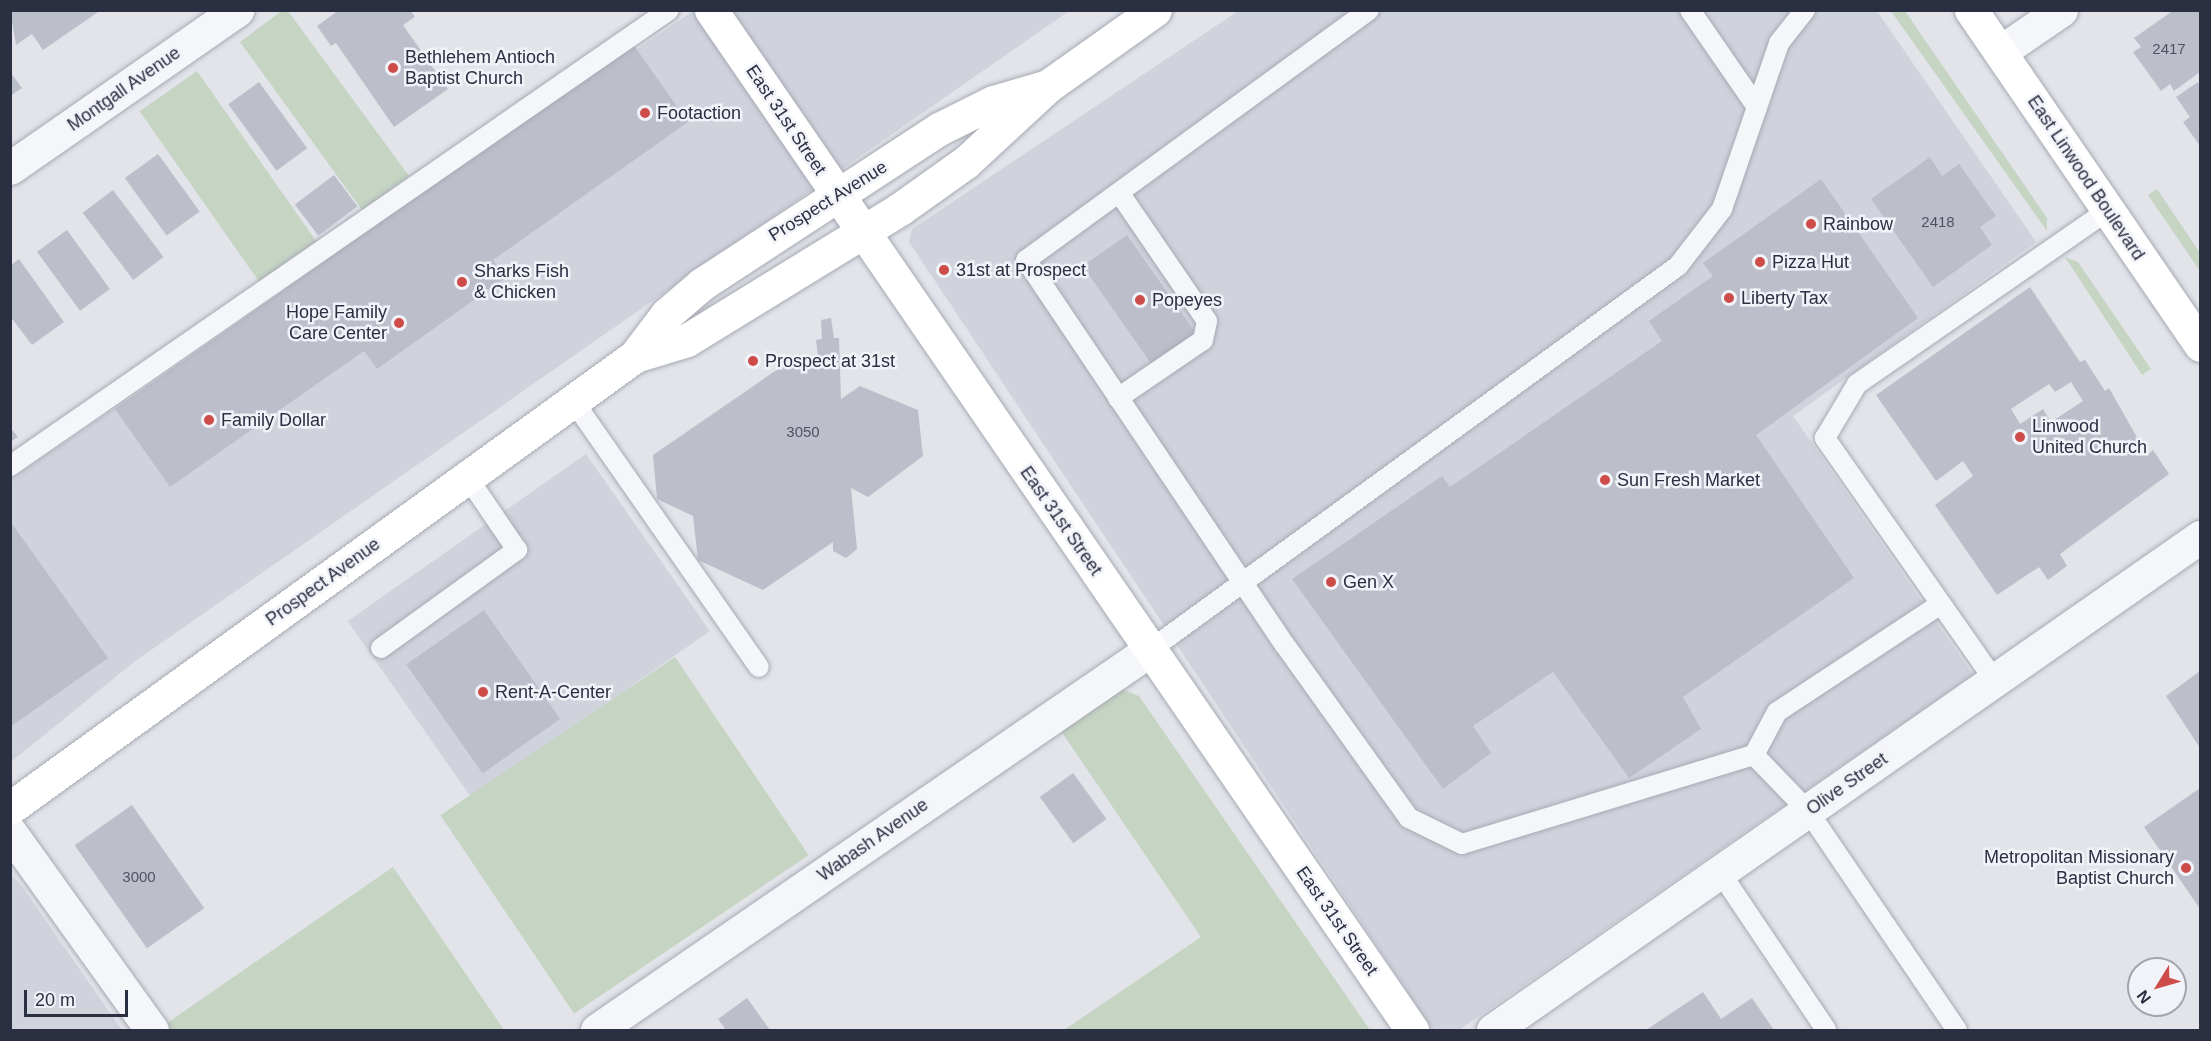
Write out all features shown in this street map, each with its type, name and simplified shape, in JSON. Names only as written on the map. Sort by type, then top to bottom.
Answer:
[{"type":"main road","name":"East 31st Street","points":[[711,10],[1412,1030]]},
{"type":"main road","name":"Prospect Avenue","points":[[635,357],[687,340],[863,231],[966,162],[1048,86],[1155,10]]},
{"type":"main road","name":"East Linwood Boulevard","points":[[1971,10],[2200,345]]},
{"type":"main road","name":"Prospect Avenue","points":[[10,808],[635,357],[667,314],[702,284],[939,129],[993,102],[1048,86]]},
{"type":"street","name":"Montgall Avenue","points":[[10,168],[237,10]]},
{"type":"street","points":[[2000,52],[2061,10]]},
{"type":"street","name":"Olive Street","points":[[1493,1030],[2200,537]]},
{"type":"street","name":"Wabash Avenue","points":[[597,1030],[1150,650]]},
{"type":"street","points":[[10,832],[152,1030]]},
{"type":"lane","points":[[10,466],[669,10]]},
{"type":"lane","points":[[1369,10],[1180,143],[1120,194],[1026,260],[1241,581],[1409,818],[1462,844],[1754,755],[1777,712],[1939,605]]},
{"type":"lane","points":[[1690,10],[1757,107]]},
{"type":"lane","points":[[1150,650],[1241,581],[1678,266],[1722,209],[1779,43],[1805,10]]},
{"type":"lane","points":[[1118,398],[1203,340],[1207,321],[1120,194]]},
{"type":"lane","points":[[1995,681],[1939,605],[1825,438],[1857,384],[2108,210]]},
{"type":"lane","points":[[574,402],[759,667]]},
{"type":"lane","points":[[381,648],[517,550],[468,478]]},
{"type":"lane","points":[[1754,755],[1808,811],[1957,1030]]},
{"type":"lane","points":[[1720,872],[1826,1030]]},
{"type":"shaded area","points":[[693,11],[1069,11],[134,662],[11,762],[10,480]]},
{"type":"shaded area","points":[[1238,11],[1877,11],[2036,242],[1793,416],[1973,675],[1459,1030],[1433,1030],[909,242],[912,229]]},
{"type":"shaded area","points":[[586,454],[710,631],[472,798],[348,621]]},
{"type":"shaded area","points":[[11,875],[21,885],[122,1030],[11,1030]]},
{"type":"green space","points":[[283,10],[288,11],[409,176],[362,210],[240,42]]},
{"type":"green space","points":[[1891,11],[1905,11],[2047,218],[2047,231]]},
{"type":"green space","points":[[197,71],[317,242],[260,282],[140,111]]},
{"type":"green space","points":[[2157,189],[2200,253],[2200,271],[2148,195]]},
{"type":"green space","points":[[2065,257],[2078,262],[2151,369],[2142,375]]},
{"type":"green space","points":[[675,657],[809,855],[574,1013],[440,815]]},
{"type":"green space","points":[[1121,689],[1139,696],[1370,1030],[1064,1030],[1201,937],[1061,731]]},
{"type":"green space","points":[[393,867],[504,1030],[157,1030]]},
{"type":"building","points":[[10,10],[101,10],[43,50],[32,34],[16,45]]},
{"type":"building","name":"Bethlehem Antioch Baptist Church","points":[[339,10],[410,10],[415,17],[403,25],[448,89],[394,127],[336,43],[331,46],[317,26]]},
{"type":"building","points":[[2174,10],[2200,10],[2200,72],[2174,91],[2170,84],[2161,91],[2133,52],[2141,47],[2134,38]]},
{"type":"building","points":[[633,44],[688,122],[493,260],[505,278],[377,369],[364,351],[170,487],[115,409]]},
{"type":"building","points":[[10,72],[22,88],[10,96]]},
{"type":"building","points":[[259,82],[307,148],[276,171],[228,104]]},
{"type":"building","points":[[2198,82],[2200,85],[2200,146],[2183,122],[2190,117],[2176,97]]},
{"type":"building","points":[[158,154],[200,211],[167,236],[125,178]]},
{"type":"building","points":[[1930,157],[1942,176],[1959,164],[1996,216],[1980,227],[1992,245],[1933,287],[1871,199]]},
{"type":"building","points":[[334,175],[357,206],[318,236],[295,204]]},
{"type":"building","points":[[1821,179],[1918,318],[1756,435],[1854,578],[1683,697],[1701,729],[1629,778],[1553,672],[1473,726],[1491,753],[1443,789],[1292,579],[1442,476],[1450,487],[1662,341],[1649,321],[1713,276],[1703,263]]},
{"type":"building","points":[[113,190],[164,257],[133,280],[83,213]]},
{"type":"building","points":[[67,230],[110,289],[80,311],[37,252]]},
{"type":"building","name":"Popeyes","points":[[1127,235],[1196,334],[1152,365],[1083,266]]},
{"type":"building","points":[[19,259],[64,322],[32,345],[10,316],[10,266]]},
{"type":"building","name":"Linwood United Church","points":[[2030,287],[2080,362],[2085,360],[2105,391],[2109,388],[2147,455],[2153,450],[2169,474],[2060,554],[2067,566],[2048,580],[2039,567],[1997,595],[1935,505],[1973,476],[1963,461],[1936,481],[1876,395]],"holes":[[[2071,382],[2083,401],[2051,422],[2043,409],[2020,424],[2011,409],[2049,384],[2055,392]]]},
{"type":"building","points":[[831,318],[834,338],[839,338],[841,399],[860,386],[918,410],[923,456],[868,497],[851,488],[857,549],[846,558],[833,551],[833,542],[763,590],[698,560],[693,516],[657,499],[653,455],[800,354],[819,365],[816,340],[822,339],[821,320]]},
{"type":"building","points":[[10,427],[18,437],[10,442]]},
{"type":"building","points":[[10,521],[108,658],[10,727]]},
{"type":"building","name":"Rent-A-Center","points":[[484,610],[560,719],[482,773],[406,664]]},
{"type":"building","points":[[2200,671],[2200,748],[2166,696]]},
{"type":"building","points":[[1073,773],[1107,819],[1073,843],[1040,797]]},
{"type":"building","name":"Metropolitan Missionary Baptist Church","points":[[2200,788],[2200,909],[2144,827]]},
{"type":"building","points":[[132,805],[204,908],[147,948],[75,845]]},
{"type":"building","points":[[1703,992],[1721,1019],[1752,998],[1774,1030],[1646,1030]]},
{"type":"building","points":[[747,998],[770,1030],[726,1030],[718,1019]]},
{"type":"place","name":"Bethlehem Antioch Baptist Church","points":[[393,68]]},
{"type":"place","name":"Footaction","points":[[645,113]]},
{"type":"place","name":"Rainbow","points":[[1811,224]]},
{"type":"place","name":"Pizza Hut","points":[[1760,262]]},
{"type":"place","name":"31st at Prospect","points":[[944,270]]},
{"type":"place","name":"Sharks Fish & Chicken","points":[[462,282]]},
{"type":"place","name":"Liberty Tax","points":[[1729,298]]},
{"type":"place","name":"Popeyes","points":[[1140,300]]},
{"type":"place","name":"Hope Family Care Center","points":[[399,323]]},
{"type":"place","name":"Prospect at 31st","points":[[753,361]]},
{"type":"place","name":"Family Dollar","points":[[209,420]]},
{"type":"place","name":"Linwood United Church","points":[[2020,437]]},
{"type":"place","name":"Sun Fresh Market","points":[[1605,480]]},
{"type":"place","name":"Gen X","points":[[1331,582]]},
{"type":"place","name":"Rent-A-Center","points":[[483,692]]},
{"type":"place","name":"Metropolitan Missionary Baptist Church","points":[[2186,868]]}]
